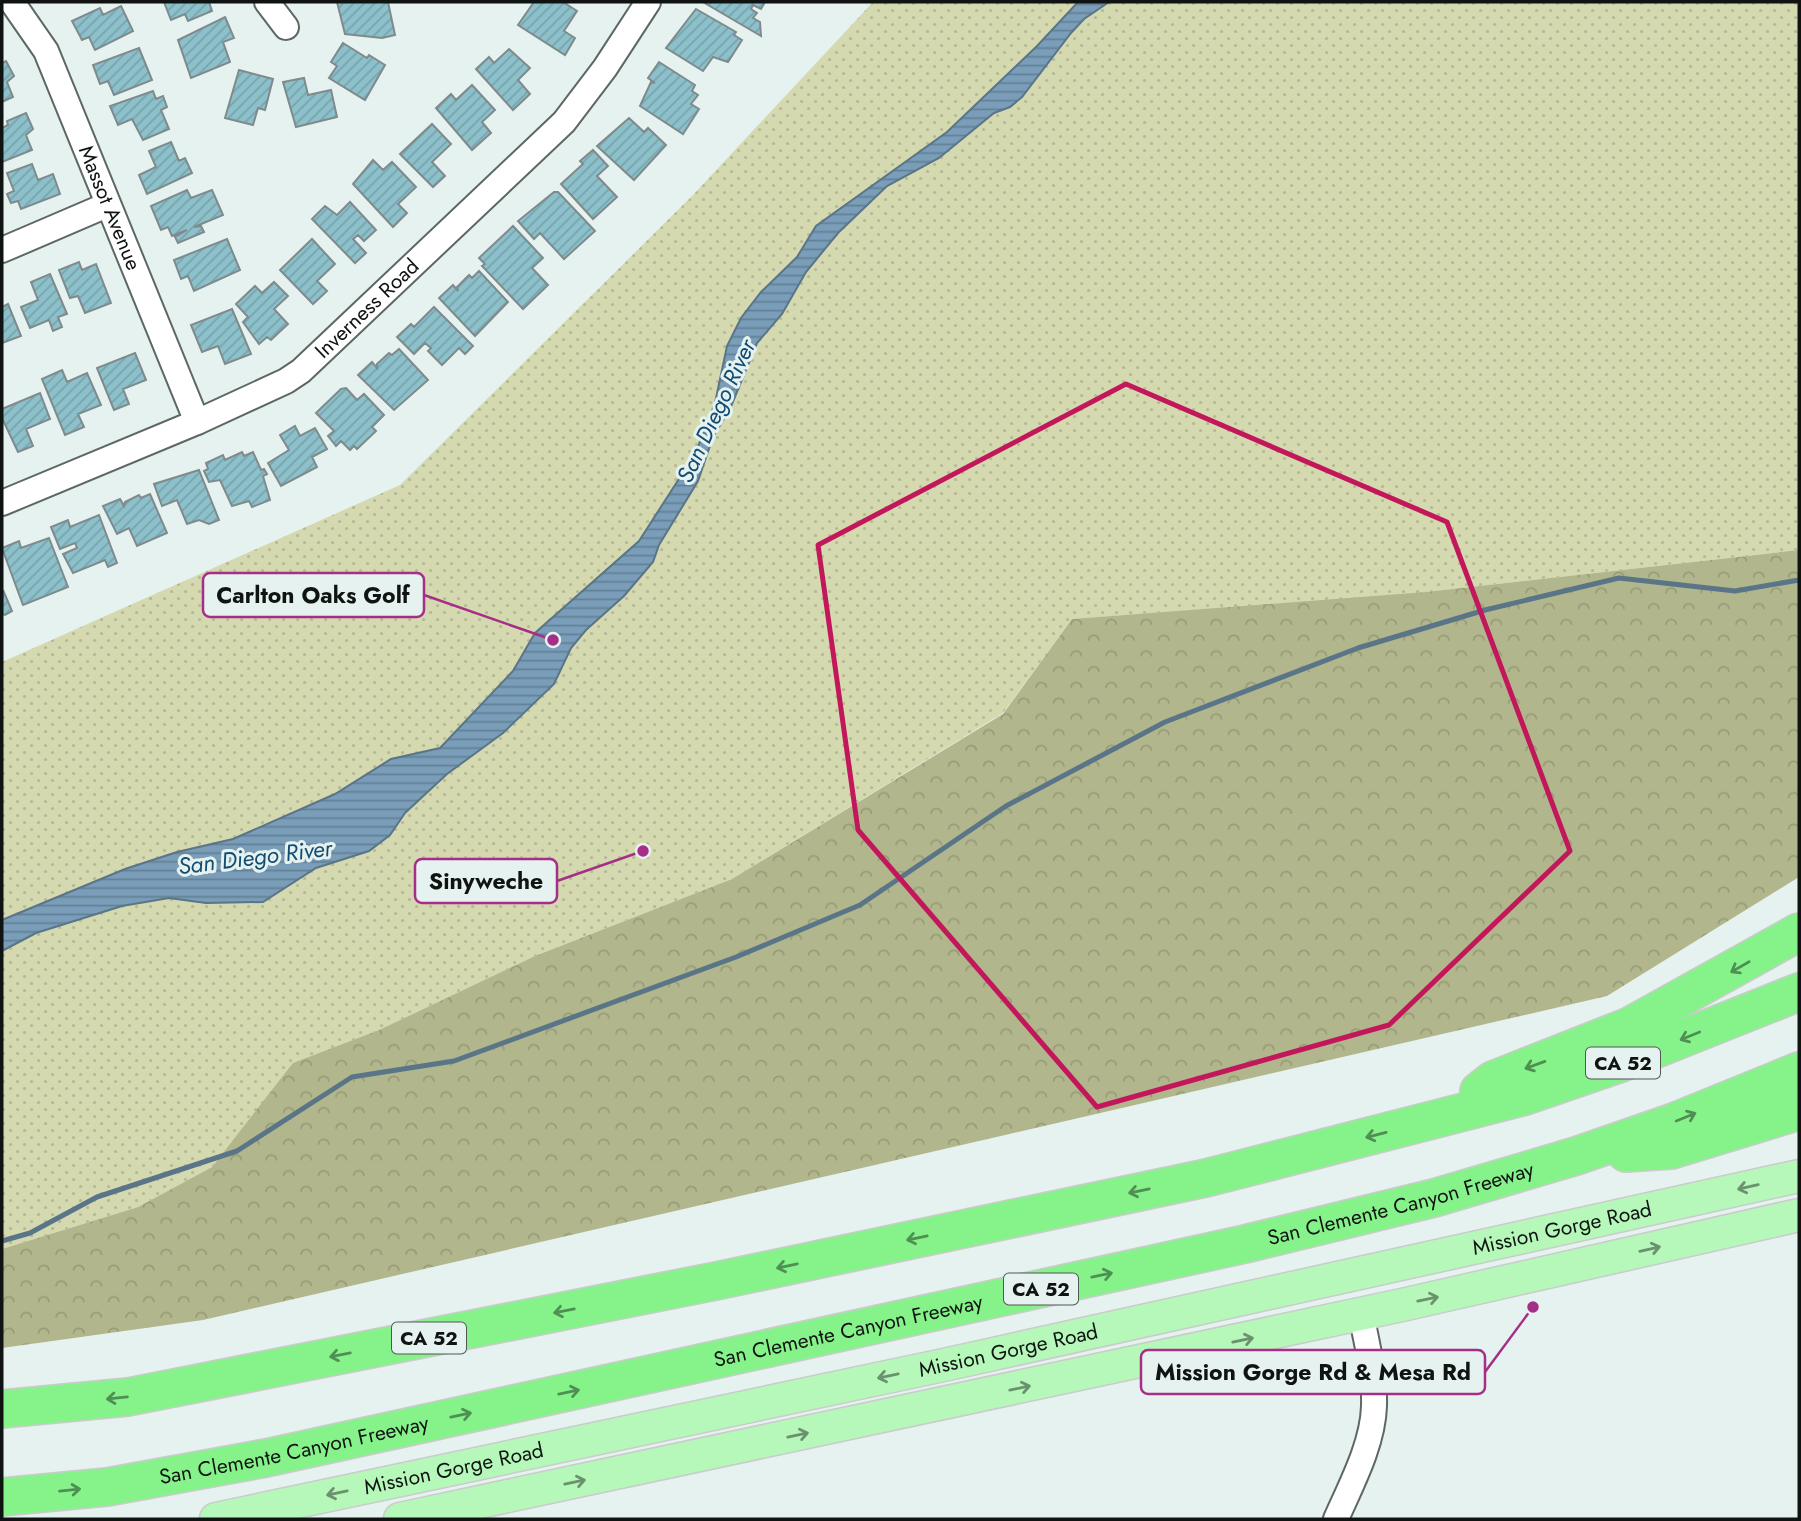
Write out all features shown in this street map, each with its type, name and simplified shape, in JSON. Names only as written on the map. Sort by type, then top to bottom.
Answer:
[{"type":"highway","points":[[1442,1119],[1493,1080],[1630,1026],[1799,932]]},
{"type":"highway","name":"CA 52","points":[[2,1409],[128,1397],[716,1281],[1206,1178],[1442,1119],[1621,1063],[1799,992]]},
{"type":"highway","name":"San Clemente Canyon Freeway","points":[[2,1497],[107,1487],[292,1452],[1245,1244],[1434,1198],[1576,1156],[1674,1122],[1799,1071]]},
{"type":"highway","points":[[1576,1156],[1671,1150],[1799,1111]]},
{"type":"main road","name":"Mission Gorge Road","points":[[216,1519],[1353,1276],[1799,1176]]},
{"type":"main road","points":[[1703,1197],[1710,1235]]},
{"type":"main road","name":"Mission Gorge Road","points":[[400,1519],[1361,1314],[1799,1215]]},
{"type":"main road","points":[[1353,1276],[1361,1314]]},
{"type":"street","name":"Massot Avenue","points":[[12,2],[46,51],[197,422]]},
{"type":"street","points":[[267,2],[286,27]]},
{"type":"street","name":"Inverness Road","points":[[2,503],[197,422],[286,381],[316,359],[564,122],[605,68],[648,2]]},
{"type":"street","points":[[2,250],[107,205]]},
{"type":"street","points":[[1336,1519],[1369,1435],[1374,1409],[1374,1387],[1361,1314]]},
{"type":"highlighted area","points":[[1126,384],[1447,522],[1570,851],[1389,1025],[1097,1107],[858,830],[818,545]]},
{"type":"green space","points":[[873,2],[1799,2],[1799,550],[1401,595],[1072,619],[1003,713],[732,879],[535,956],[379,1030],[294,1063],[212,1167],[138,1207],[2,1249],[2,662],[400,485],[693,195]]},
{"type":"green space","points":[[1799,550],[1799,877],[1607,996],[203,1320],[2,1348],[2,1249],[138,1207],[212,1167],[293,1063],[379,1030],[535,956],[732,879],[1003,714],[1072,619],[1426,592]]},
{"type":"water","name":"San Diego River","points":[[1078,2],[1109,2],[1084,19],[1071,33],[1022,97],[1010,107],[994,113],[939,158],[887,186],[838,233],[806,272],[782,314],[757,343],[730,409],[713,437],[698,481],[659,545],[653,562],[624,596],[586,630],[571,648],[554,684],[503,733],[447,774],[405,813],[390,835],[369,851],[316,868],[263,902],[206,903],[169,898],[122,906],[36,933],[2,951],[2,920],[125,869],[177,852],[233,839],[335,794],[391,759],[440,748],[513,671],[535,633],[639,541],[695,454],[715,403],[727,346],[741,318],[761,292],[797,257],[816,226],[947,132],[1037,46]]},
{"type":"building","points":[[164,2],[209,2],[212,11],[188,21],[185,14],[171,20]]},
{"type":"building","points":[[337,2],[388,2],[395,35],[382,38],[345,34]]},
{"type":"building","points":[[534,2],[563,2],[577,11],[564,31],[575,38],[565,55],[518,25]]},
{"type":"building","points":[[703,2],[765,2],[761,9],[753,5],[751,9],[757,13],[753,18],[760,22],[761,36]]},
{"type":"building","points":[[121,6],[133,31],[95,50],[89,37],[82,40],[72,21],[100,8],[103,15]]},
{"type":"building","points":[[696,9],[736,32],[734,35],[742,40],[728,62],[713,57],[703,71],[666,48]]},
{"type":"building","points":[[225,17],[234,38],[223,42],[230,62],[191,78],[178,40]]},
{"type":"building","points":[[343,43],[367,58],[369,55],[385,65],[365,100],[329,78],[337,66],[331,62]]},
{"type":"building","points":[[139,48],[152,80],[114,95],[108,81],[100,84],[93,65]]},
{"type":"building","points":[[509,49],[530,68],[518,80],[530,94],[513,110],[476,69],[489,57],[494,63]]},
{"type":"building","points":[[6,61],[14,76],[7,82],[13,97],[2,102],[2,63]]},
{"type":"building","points":[[659,62],[695,85],[692,91],[698,95],[691,104],[699,109],[683,134],[640,106],[651,82],[655,83],[648,78]]},
{"type":"building","points":[[239,70],[273,79],[265,110],[258,108],[253,125],[225,118]]},
{"type":"building","points":[[304,78],[308,95],[331,90],[337,117],[296,127],[283,82]]},
{"type":"building","points":[[472,85],[495,110],[482,122],[491,133],[472,150],[436,108],[451,94],[456,100]]},
{"type":"building","points":[[153,91],[156,99],[163,96],[167,107],[161,110],[169,129],[143,140],[132,119],[118,125],[110,106]]},
{"type":"building","points":[[26,113],[33,129],[26,135],[32,150],[2,162],[2,128],[8,125],[7,121]]},
{"type":"building","points":[[629,118],[644,132],[648,128],[666,145],[634,180],[597,146]]},
{"type":"building","points":[[432,124],[451,144],[432,162],[445,176],[433,187],[400,154]]},
{"type":"building","points":[[171,142],[179,161],[185,158],[192,173],[147,194],[139,175],[156,167],[149,151]]},
{"type":"building","points":[[593,150],[608,166],[597,176],[617,197],[593,219],[561,184],[583,164],[580,161]]},
{"type":"building","points":[[373,160],[383,170],[392,162],[416,187],[398,204],[407,213],[393,227],[353,184]]},
{"type":"building","points":[[32,164],[38,180],[53,174],[60,194],[21,209],[18,201],[11,203],[7,194],[14,191],[7,173]]},
{"type":"building","points":[[187,190],[191,198],[212,190],[223,215],[194,227],[201,226],[204,232],[178,243],[175,237],[187,230],[172,236],[168,227],[161,230],[151,206]]},
{"type":"building","points":[[554,192],[558,192],[595,231],[564,259],[540,233],[534,239],[518,221]]},
{"type":"building","points":[[350,202],[376,230],[364,241],[358,235],[353,239],[366,253],[355,263],[312,219],[325,206],[337,215]]},
{"type":"building","points":[[513,226],[543,258],[532,268],[548,285],[523,309],[482,266],[485,264],[479,258]]},
{"type":"building","points":[[227,239],[240,270],[194,291],[188,276],[181,279],[174,260]]},
{"type":"building","points":[[312,239],[335,264],[317,281],[327,291],[313,304],[280,270]]},
{"type":"building","points":[[79,262],[82,270],[96,264],[111,303],[85,313],[78,296],[70,298],[59,270]]},
{"type":"building","points":[[479,271],[508,302],[475,336],[439,298],[453,285],[458,291],[457,287],[469,275],[472,278]]},
{"type":"building","points":[[50,274],[67,314],[58,317],[62,327],[53,331],[49,320],[30,328],[21,307],[38,300],[31,282]]},
{"type":"building","points":[[274,282],[288,296],[274,309],[288,324],[271,340],[267,337],[259,344],[243,322],[248,317],[236,304],[255,286],[262,293]]},
{"type":"building","points":[[8,304],[21,336],[2,343],[2,307]]},
{"type":"building","points":[[434,307],[473,346],[465,354],[459,348],[442,365],[428,351],[431,348],[425,343],[414,354],[397,337],[411,324],[414,327]]},
{"type":"building","points":[[232,309],[251,354],[225,364],[218,346],[202,352],[191,325]]},
{"type":"building","points":[[399,349],[428,380],[394,410],[358,375],[372,362],[377,368],[377,364],[389,353],[392,355]]},
{"type":"building","points":[[135,353],[146,380],[123,389],[129,404],[114,410],[97,368]]},
{"type":"building","points":[[62,370],[67,382],[87,373],[101,405],[78,414],[84,427],[65,435],[42,379]]},
{"type":"building","points":[[346,388],[357,400],[364,394],[384,415],[372,427],[376,431],[357,449],[354,446],[350,450],[341,441],[336,446],[328,436],[334,431],[316,413],[341,389]]},
{"type":"building","points":[[40,393],[50,419],[26,429],[33,446],[18,452],[2,418],[2,409]]},
{"type":"building","points":[[295,426],[300,436],[315,428],[327,449],[312,457],[317,467],[281,486],[268,463],[289,450],[280,435]]},
{"type":"building","points":[[242,452],[244,456],[253,452],[261,470],[264,469],[267,474],[263,476],[270,500],[252,507],[249,501],[232,506],[220,480],[209,482],[204,471],[208,469],[206,463],[223,455],[225,460]]},
{"type":"building","points":[[199,470],[219,520],[209,524],[199,520],[187,524],[177,500],[162,506],[154,484]]},
{"type":"building","points":[[150,494],[167,533],[137,546],[129,528],[117,534],[103,506],[120,499],[124,506],[125,502],[139,495],[141,498]]},
{"type":"building","points":[[99,515],[117,563],[108,567],[105,560],[73,573],[63,554],[77,548],[75,543],[60,549],[51,527],[68,520],[70,527]]},
{"type":"building","points":[[49,538],[68,587],[23,605],[2,548],[19,541],[21,548]]},
{"type":"building","points":[[3,590],[12,611],[5,615],[2,614]]},
{"type":"waterway","points":[[2,1241],[30,1233],[97,1197],[237,1151],[352,1077],[454,1061],[736,957],[860,905],[1006,806],[1165,722],[1358,648],[1485,610],[1619,578],[1735,591],[1799,580]]},
{"type":"place","name":"Carlton Oaks Golf","points":[[553,640]]},
{"type":"place","name":"Sinyweche","points":[[643,851]]},
{"type":"place","name":"Mission Gorge Rd & Mesa Rd","points":[[1533,1307]]}]
